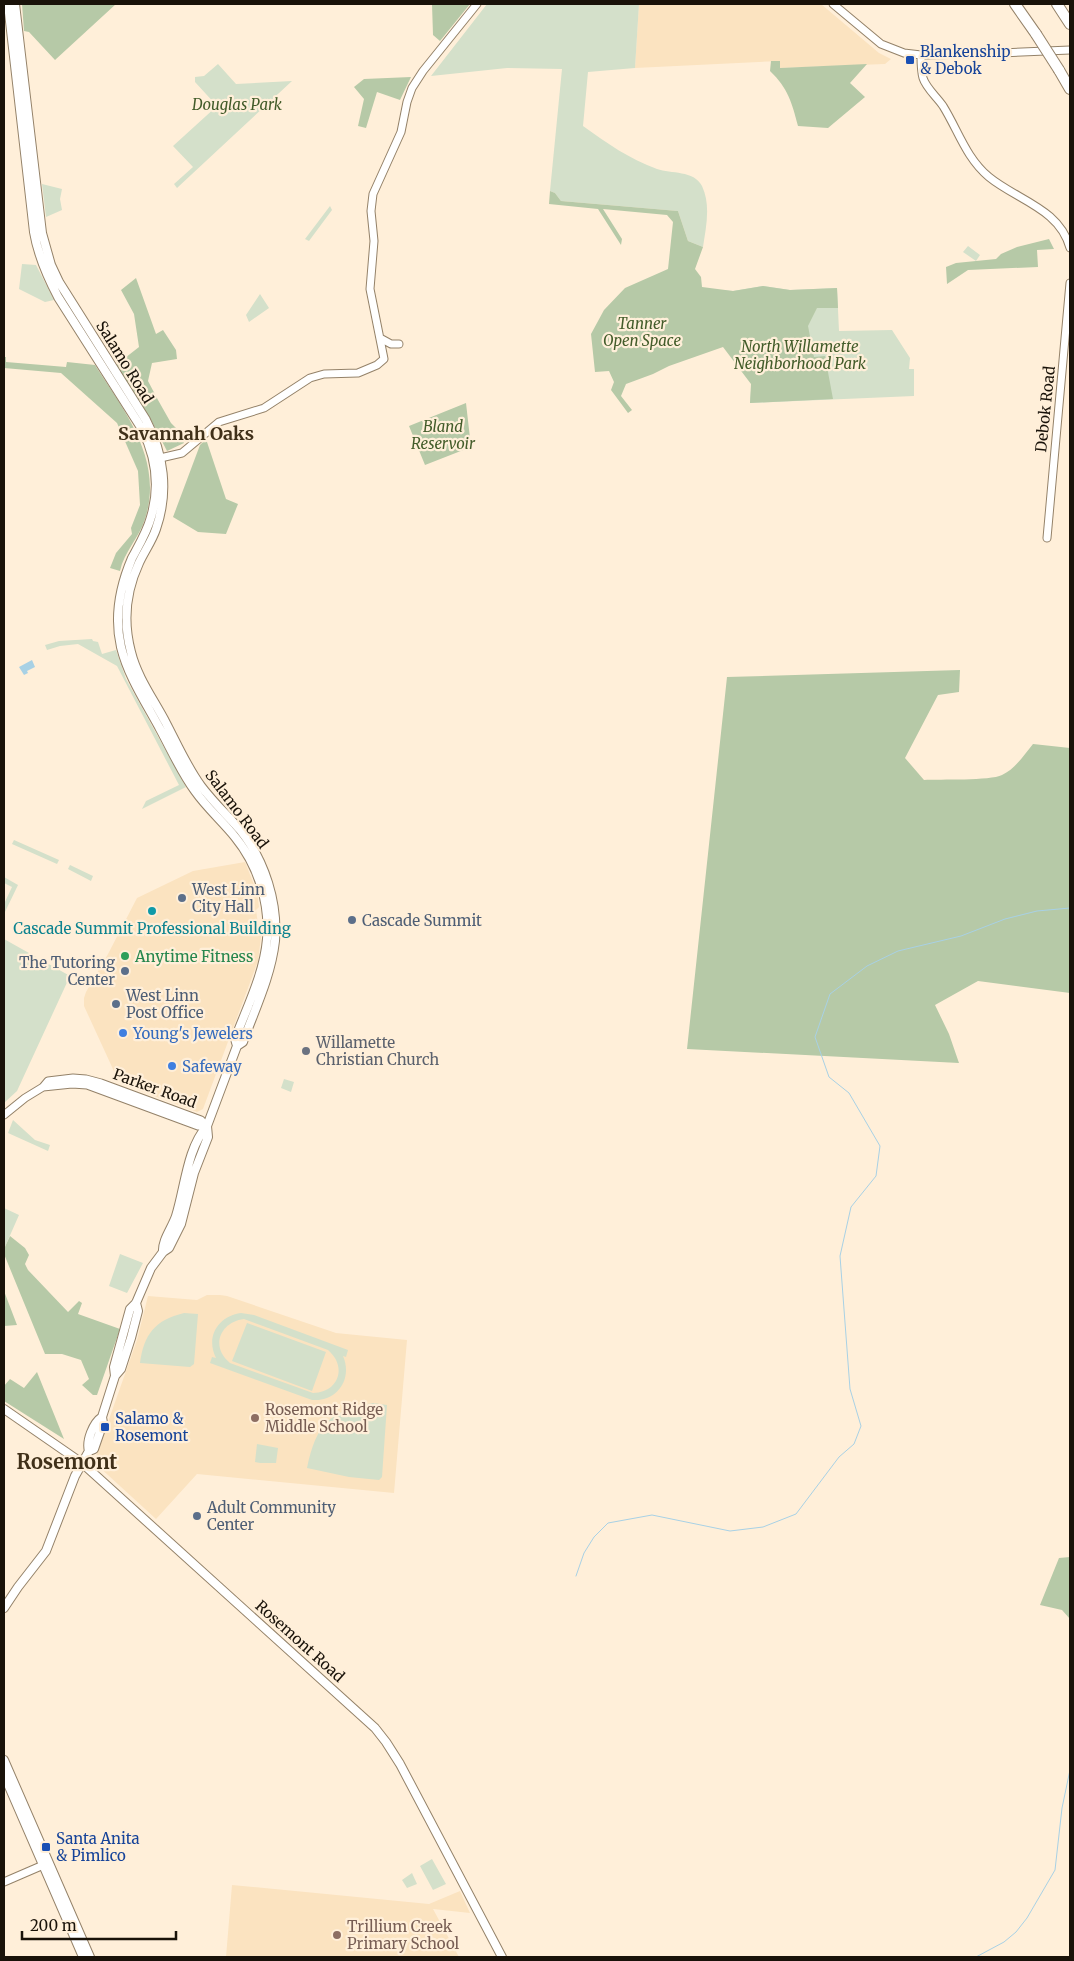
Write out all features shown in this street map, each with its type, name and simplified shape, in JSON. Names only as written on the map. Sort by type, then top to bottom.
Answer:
[{"type":"highway","points":[[1015,4],[1070,89]]},
{"type":"highway","points":[[1057,4],[1070,24]]},
{"type":"main road","name":"Salamo Road","points":[[8,4],[34,232],[40,256],[47,276],[58,297],[138,422],[157,459]]},
{"type":"main road","name":"Salamo Road","points":[[4,1608],[46,1551],[72,1483],[89,1451],[94,1449],[103,1423],[102,1417],[115,1376],[114,1367],[130,1309],[136,1303],[148,1275],[163,1252],[169,1248],[181,1224],[192,1180],[208,1137],[207,1126],[237,1046],[235,1040],[265,956],[268,922],[263,892],[256,871],[242,847],[203,801],[186,776],[131,674],[124,656],[119,635],[118,610],[123,582],[147,529],[154,507],[157,459],[155,440],[146,420],[65,292],[51,265],[42,233],[15,4]]},
{"type":"main road","name":"Rosemont Road","points":[[4,1409],[82,1463],[353,1708],[383,1738],[411,1784],[502,1957]]},
{"type":"main road","points":[[4,1760],[83,1957]]},
{"type":"main road","points":[[4,1776],[90,1957]]},
{"type":"street","points":[[157,459],[185,451],[219,422],[264,408],[310,378],[324,374],[358,373],[384,359],[370,289],[374,241],[371,207],[373,194],[401,132],[410,91],[423,71],[477,4]]},
{"type":"street","points":[[833,4],[881,44],[898,52],[921,55],[1070,50]]},
{"type":"street","points":[[921,55],[922,73],[925,82],[942,105],[976,164],[995,182],[1054,220],[1064,233],[1070,248]]},
{"type":"street","name":"Debok Road","points":[[1047,538],[1070,283]]},
{"type":"street","points":[[380,338],[391,344],[399,344]]},
{"type":"street","name":"Parker Road","points":[[4,1115],[25,1098],[43,1087],[48,1081],[67,1078],[86,1079],[201,1120],[207,1126]]},
{"type":"street","points":[[4,1882],[46,1864]]},
{"type":"shaded area","points":[[639,4],[821,4],[879,53],[891,59],[885,64],[779,68],[780,61],[635,68]]},
{"type":"shaded area","points":[[245,862],[257,892],[259,907],[256,910],[258,924],[261,925],[262,929],[258,961],[203,1109],[197,1112],[138,1090],[133,1085],[118,1080],[84,1006],[84,998],[137,898],[193,871]]},
{"type":"shaded area","name":"Rosemont Ridge Middle School","points":[[207,1295],[227,1296],[336,1333],[407,1340],[394,1493],[197,1474],[156,1519],[97,1465],[95,1459],[137,1340],[148,1296],[197,1300]]},
{"type":"shaded area","name":"Trillium Creek Primary School","points":[[232,1885],[429,1904],[460,1891],[470,1913],[433,1909],[459,1957],[226,1957]]},
{"type":"green space","points":[[22,4],[116,4],[55,60],[29,32],[24,31]]},
{"type":"green space","points":[[432,4],[470,4],[440,41],[433,35]]},
{"type":"green space","points":[[487,4],[639,4],[635,68],[588,72],[583,126],[610,145],[637,160],[663,171],[682,173],[694,177],[698,181],[705,193],[707,208],[703,247],[688,241],[678,211],[561,201],[555,193],[550,191],[562,69],[507,68],[431,76]]},
{"type":"green space","points":[[771,61],[780,61],[780,68],[867,64],[850,83],[865,97],[828,128],[798,126],[788,96],[770,71]]},
{"type":"green space","name":"Douglas Park","points":[[218,64],[236,84],[292,81],[177,188],[174,184],[193,167],[173,146],[217,106],[195,82],[195,77],[204,76]]},
{"type":"green space","points":[[411,77],[400,100],[377,92],[366,128],[358,126],[364,99],[354,87],[364,79]]},
{"type":"green space","points":[[42,184],[62,189],[60,199],[62,210],[46,217]]},
{"type":"green space","name":"Tanner Open Space","points":[[550,191],[555,193],[561,201],[678,211],[688,241],[703,247],[695,269],[701,277],[702,287],[733,291],[763,286],[790,290],[837,288],[838,308],[817,308],[808,326],[814,357],[825,356],[833,399],[750,403],[751,384],[723,347],[626,384],[621,396],[632,410],[628,413],[611,390],[614,382],[609,371],[595,372],[591,334],[604,310],[625,288],[668,269],[673,222],[667,215],[603,209],[622,239],[621,245],[598,209],[549,204]]},
{"type":"green space","points":[[330,206],[332,210],[309,241],[305,239]]},
{"type":"green space","points":[[1049,239],[1054,249],[1037,250],[1038,267],[968,270],[947,284],[946,267],[956,263],[996,259],[1001,254],[1017,247]]},
{"type":"green space","points":[[968,246],[980,255],[976,261],[963,252]]},
{"type":"green space","points":[[22,264],[36,265],[54,300],[45,302],[19,289]]},
{"type":"green space","points":[[136,278],[156,334],[163,330],[176,350],[177,359],[152,363],[148,381],[184,443],[167,451],[151,420],[116,365],[139,347],[134,314],[121,290]]},
{"type":"green space","name":"North Willamette Neighborhood Park","points":[[763,286],[790,290],[837,288],[839,331],[892,330],[910,358],[909,369],[914,369],[914,396],[750,403],[758,302],[720,290],[733,291]]},
{"type":"green space","points":[[260,294],[269,308],[249,322],[246,315]]},
{"type":"green space","points":[[4,357],[6,357],[6,362],[66,367],[67,362],[95,365],[129,419],[145,457],[150,497],[145,519],[120,571],[110,568],[116,553],[132,534],[131,528],[140,505],[138,471],[117,423],[61,373],[4,368]]},
{"type":"green space","name":"Bland Reservoir","points":[[466,403],[471,447],[425,465],[409,426]]},
{"type":"green space","points":[[206,439],[226,499],[238,504],[226,534],[198,532],[173,517],[200,445]]},
{"type":"green space","points":[[92,639],[98,642],[102,654],[116,650],[126,679],[186,787],[142,809],[146,801],[179,785],[117,666],[78,644],[47,650],[45,645],[59,641]]},
{"type":"green space","points":[[960,670],[959,692],[938,695],[905,758],[924,780],[976,779],[996,777],[1007,772],[1033,744],[1070,748],[1070,993],[978,981],[935,1005],[949,1034],[959,1063],[687,1049],[727,677]]},
{"type":"green space","points":[[14,840],[59,860],[57,864],[12,844]]},
{"type":"green space","points":[[70,865],[93,876],[91,881],[68,869]]},
{"type":"green space","points":[[4,877],[18,885],[4,914],[4,904],[12,887],[4,883]]},
{"type":"green space","points":[[4,939],[70,976],[17,1091],[4,1103]]},
{"type":"green space","points":[[284,1079],[294,1082],[291,1092],[281,1088]]},
{"type":"green space","points":[[13,1120],[35,1140],[50,1145],[48,1151],[8,1133]]},
{"type":"green space","points":[[4,1208],[19,1215],[4,1249]]},
{"type":"green space","points":[[10,1236],[25,1248],[29,1255],[25,1264],[28,1270],[68,1312],[79,1301],[82,1303],[78,1314],[120,1329],[97,1395],[93,1395],[82,1385],[89,1379],[81,1360],[62,1354],[45,1354],[4,1254],[4,1249]]},
{"type":"green space","points":[[120,1254],[143,1263],[127,1293],[109,1286]]},
{"type":"green space","points":[[4,1291],[17,1325],[4,1326]]},
{"type":"green space","points":[[184,1313],[198,1314],[194,1364],[190,1367],[140,1363],[144,1344],[158,1324]]},
{"type":"green space","points":[[241,1313],[254,1315],[348,1350],[346,1357],[343,1356],[346,1373],[341,1387],[329,1397],[321,1400],[312,1400],[210,1363],[212,1357],[216,1358],[212,1342],[216,1328],[226,1318]],"holes":[[[244,1319],[328,1350],[338,1364],[337,1378],[329,1389],[313,1393],[230,1363],[220,1350],[219,1343],[220,1336],[229,1325]]]},
{"type":"green space","points":[[247,1323],[326,1352],[312,1391],[232,1361]]},
{"type":"green space","points":[[37,1372],[64,1439],[4,1401],[4,1386],[10,1379],[24,1388]]},
{"type":"green space","points":[[373,1403],[387,1405],[382,1477],[379,1480],[349,1477],[307,1468],[315,1441],[327,1422],[345,1410]]},
{"type":"green space","points":[[257,1444],[278,1448],[276,1463],[255,1462]]},
{"type":"green space","points":[[1070,1557],[1070,1619],[1062,1610],[1040,1605],[1059,1558]]},
{"type":"green space","points":[[432,1859],[446,1884],[433,1890],[420,1866]]},
{"type":"green space","points":[[412,1873],[417,1884],[407,1888],[402,1880]]},
{"type":"water","points":[[32,660],[35,667],[24,675],[19,667]]},
{"type":"waterway","points":[[576,1576],[584,1553],[594,1537],[608,1523],[652,1515],[730,1531],[763,1527],[796,1514],[839,1457],[854,1444],[861,1426],[850,1389],[840,1256],[851,1207],[876,1176],[880,1146],[849,1093],[829,1077],[815,1037],[830,994],[867,966],[898,951],[961,936],[1005,919],[1037,911],[1070,908]]},
{"type":"waterway","points":[[976,1957],[1004,1942],[1016,1932],[1027,1918],[1055,1870],[1062,1808],[1070,1770]]},
{"type":"place","name":"Blankenship & Debok","points":[[910,60]]},
{"type":"place","name":"West Linn City Hall","points":[[182,898]]},
{"type":"place","name":"Cascade Summit Professional Building","points":[[152,911]]},
{"type":"place","name":"Cascade Summit","points":[[352,920]]},
{"type":"place","name":"Anytime Fitness","points":[[125,956]]},
{"type":"place","name":"The Tutoring Center","points":[[125,971]]},
{"type":"place","name":"West Linn Post Office","points":[[116,1004]]},
{"type":"place","name":"Young's Jewelers","points":[[123,1033]]},
{"type":"place","name":"Willamette Christian Church","points":[[306,1051]]},
{"type":"place","name":"Safeway","points":[[172,1066]]},
{"type":"place","name":"Rosemont Ridge Middle School","points":[[255,1418]]},
{"type":"place","name":"Salamo & Rosemont","points":[[105,1427]]},
{"type":"place","name":"Adult Community Center","points":[[197,1516]]},
{"type":"place","name":"Santa Anita & Pimlico","points":[[46,1847]]},
{"type":"place","name":"Trillium Creek Primary School","points":[[337,1935]]},
{"type":"district","name":"Savannah Oaks","points":[[186,433]]},
{"type":"district","name":"Rosemont","points":[[67,1461]]}]
